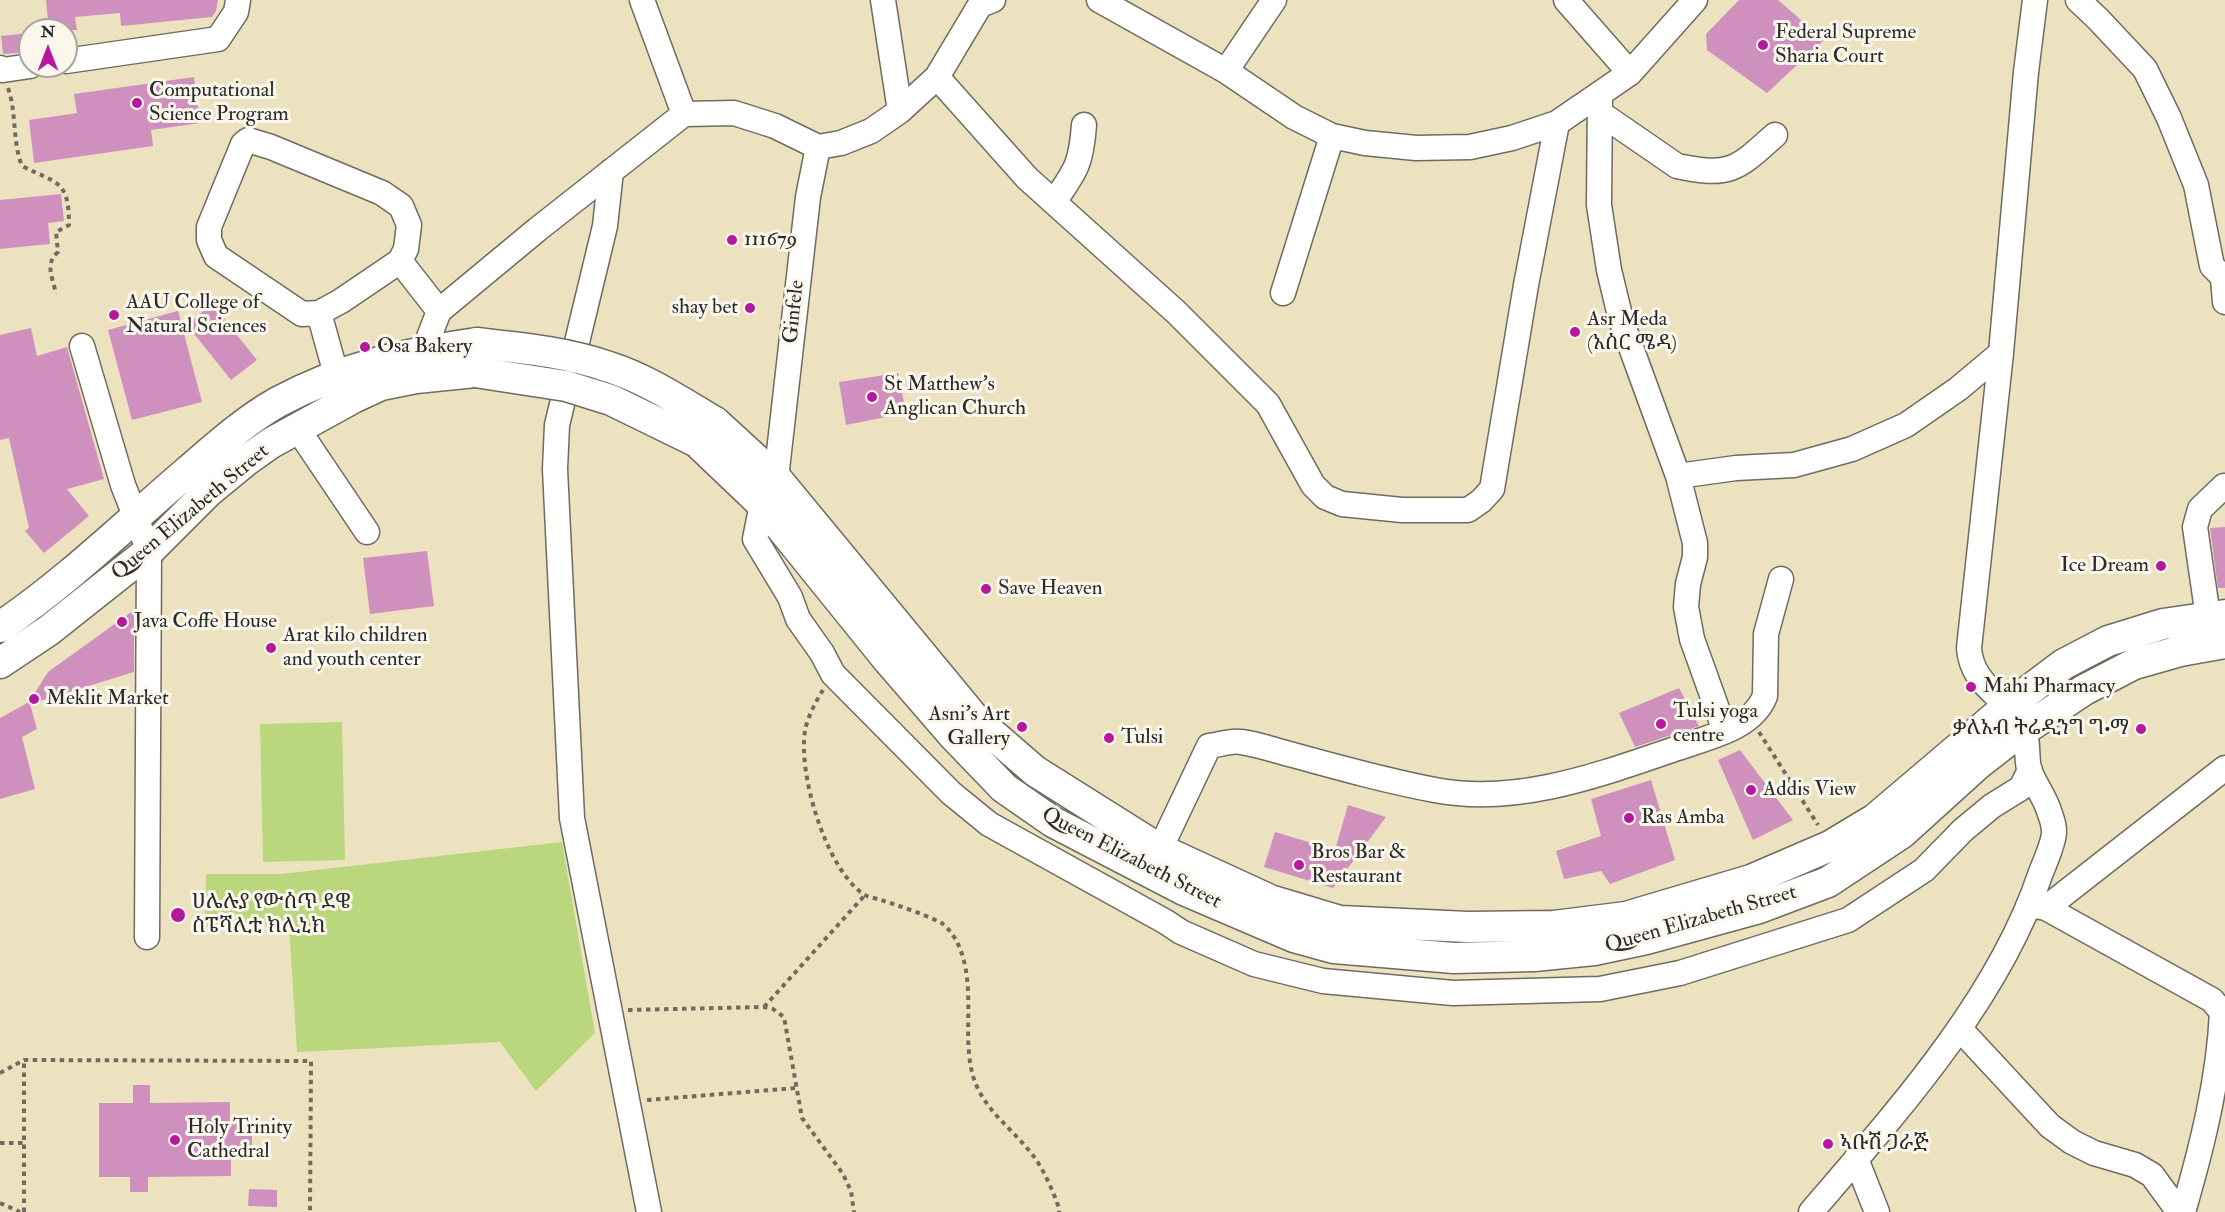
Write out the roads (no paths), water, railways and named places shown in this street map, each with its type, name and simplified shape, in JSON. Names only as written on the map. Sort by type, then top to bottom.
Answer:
[{"type":"main road","name":"Queen Elizabeth Street","points":[[0,627],[31,606],[228,436],[277,403],[336,374],[424,350],[477,343],[552,351],[610,367],[656,388],[769,491],[888,660],[952,734],[1004,788],[1053,822],[1304,912],[1340,921],[1468,927],[1554,926],[1626,916],[1751,880],[1830,846],[1875,819],[2016,718],[2084,690],[2134,664],[2181,651],[2225,643]]},
{"type":"main road","name":"Queen Elizabeth Street","points":[[0,663],[48,631],[149,551],[208,492],[247,460],[297,428],[381,385],[416,378],[475,372],[566,386],[706,432]]},
{"type":"main road","name":"Queen Elizabeth Street","points":[[1154,860],[1184,890],[1294,937],[1334,948],[1454,958],[1534,956],[1594,950],[1646,939],[1759,908],[1828,882],[1902,833],[1977,765],[2064,664],[2108,641],[2163,624],[2217,616]]},
{"type":"street","points":[[78,58],[218,39],[236,12],[238,0]]},
{"type":"street","points":[[642,0],[684,114]]},
{"type":"street","points":[[883,0],[900,111]]},
{"type":"street","points":[[1099,0],[1226,71],[1294,117],[1332,136],[1365,143],[1416,148],[1470,147],[1512,138],[1557,123],[1600,104],[1695,0]]},
{"type":"street","points":[[1226,71],[1274,0]]},
{"type":"street","points":[[1566,0],[1630,73]]},
{"type":"street","points":[[2035,0],[2026,72],[2001,353],[1969,648],[1970,664],[1982,682],[2016,718],[2030,770],[2043,796],[2054,833],[2038,906]]},
{"type":"street","points":[[2078,0],[2145,69],[2169,118],[2196,185],[2212,266],[2224,287]]},
{"type":"street","points":[[424,350],[439,311],[684,114],[734,113],[775,126],[818,147],[841,143],[871,131],[900,111],[937,77],[985,2]]},
{"type":"street","points":[[1,69],[18,67]]},
{"type":"street","points":[[937,77],[1027,178],[1176,312],[1268,404],[1313,484],[1325,497],[1342,504],[1402,510],[1467,510],[1481,501],[1492,489],[1524,296],[1557,123]]},
{"type":"street","points":[[1600,104],[1677,166],[1712,171],[1731,169],[1744,163],[1775,135]]},
{"type":"street","points":[[1600,104],[1599,205],[1609,270],[1621,320],[1678,476],[1695,543],[1695,558],[1688,584],[1686,607],[1692,639],[1725,731]]},
{"type":"street","points":[[1054,202],[1078,168],[1082,153],[1084,125]]},
{"type":"street","points":[[1283,293],[1332,136]]},
{"type":"street","points":[[248,140],[271,147],[382,193],[401,206],[409,225],[406,249],[400,261],[319,313],[302,314],[216,256],[209,240],[208,227],[243,144],[248,140]]},
{"type":"street","name":"Ginfele","points":[[818,147],[807,197],[769,491],[755,539],[790,597],[798,619],[822,653],[833,674],[951,792],[989,824],[1181,932],[1254,964],[1323,981],[1376,988],[1453,993],[1600,989],[1680,973],[1848,920],[1924,870],[1992,806],[2021,788],[2030,770]]},
{"type":"street","points":[[611,171],[605,226],[557,425],[555,469],[572,818],[649,1212]]},
{"type":"street","points":[[400,261],[439,311]]},
{"type":"street","points":[[319,313],[336,374]]},
{"type":"street","points":[[81,346],[123,486],[149,551],[147,937]]},
{"type":"street","points":[[1678,476],[1736,468],[1794,465],[1852,449],[1906,425],[1958,389],[2001,353]]},
{"type":"street","points":[[297,428],[367,532]]},
{"type":"street","points":[[2217,616],[2195,527],[2200,508],[2224,486]]},
{"type":"street","points":[[1154,860],[1209,746],[1239,741],[1392,781],[1437,791],[1471,794],[1514,792],[1579,781],[1725,731],[1750,717],[1761,705],[1765,696],[1766,634],[1781,579]]},
{"type":"street","points":[[1811,1212],[1960,1029],[2038,906],[2225,768]]},
{"type":"street","points":[[2038,906],[2212,1000],[2222,1012],[2215,1122],[2199,1158],[2181,1212]]},
{"type":"street","points":[[1960,1029],[2050,1126],[2072,1142],[2094,1153],[2135,1165],[2152,1175],[2181,1212]]},
{"type":"street","points":[[1856,1159],[1877,1212]]},
{"type":"place","name":"Federal Supreme Sharia Court","points":[[1763,45]]},
{"type":"place","name":"Computational Science Program","points":[[137,103]]},
{"type":"place","name":"111679","points":[[732,240]]},
{"type":"place","name":"shay bet","points":[[750,308]]},
{"type":"place","name":"AAU College of Natural Sciences","points":[[114,315]]},
{"type":"place","name":"Asr Meda (አስር ሜዳ)","points":[[1575,332]]},
{"type":"place","name":"Osa Bakery","points":[[365,347]]},
{"type":"place","name":"St Matthew’s Anglican Church","points":[[872,397]]},
{"type":"place","name":"Ice Dream","points":[[2161,566]]},
{"type":"place","name":"Save Heaven","points":[[986,589]]},
{"type":"place","name":"Java Coffe House","points":[[122,622]]},
{"type":"place","name":"Arat kilo children and youth center","points":[[271,648]]},
{"type":"place","name":"Mahi Pharmacy","points":[[1971,687]]},
{"type":"place","name":"Meklit Market","points":[[34,699]]},
{"type":"place","name":"Tulsi yoga centre","points":[[1661,724]]},
{"type":"place","name":"Asni's Art Gallery","points":[[1022,727]]},
{"type":"place","name":"ቃለአብ ትሬዲንግ ግ•ማ","points":[[2141,729]]},
{"type":"place","name":"Tulsi","points":[[1109,738]]},
{"type":"place","name":"Addis View","points":[[1751,790]]},
{"type":"place","name":"Ras Amba","points":[[1629,818]]},
{"type":"place","name":"Bros Bar & Restaurant","points":[[1299,865]]},
{"type":"place","name":"ሀሌሉያ የውስጥ ደዌ ስፔሻሊቲ ክሊኒክ","points":[[178,915]]},
{"type":"place","name":"Holy Trinity Cathedral","points":[[175,1140]]},
{"type":"place","name":"ኣቡሽ ጋራጅ","points":[[1828,1144]]}]
